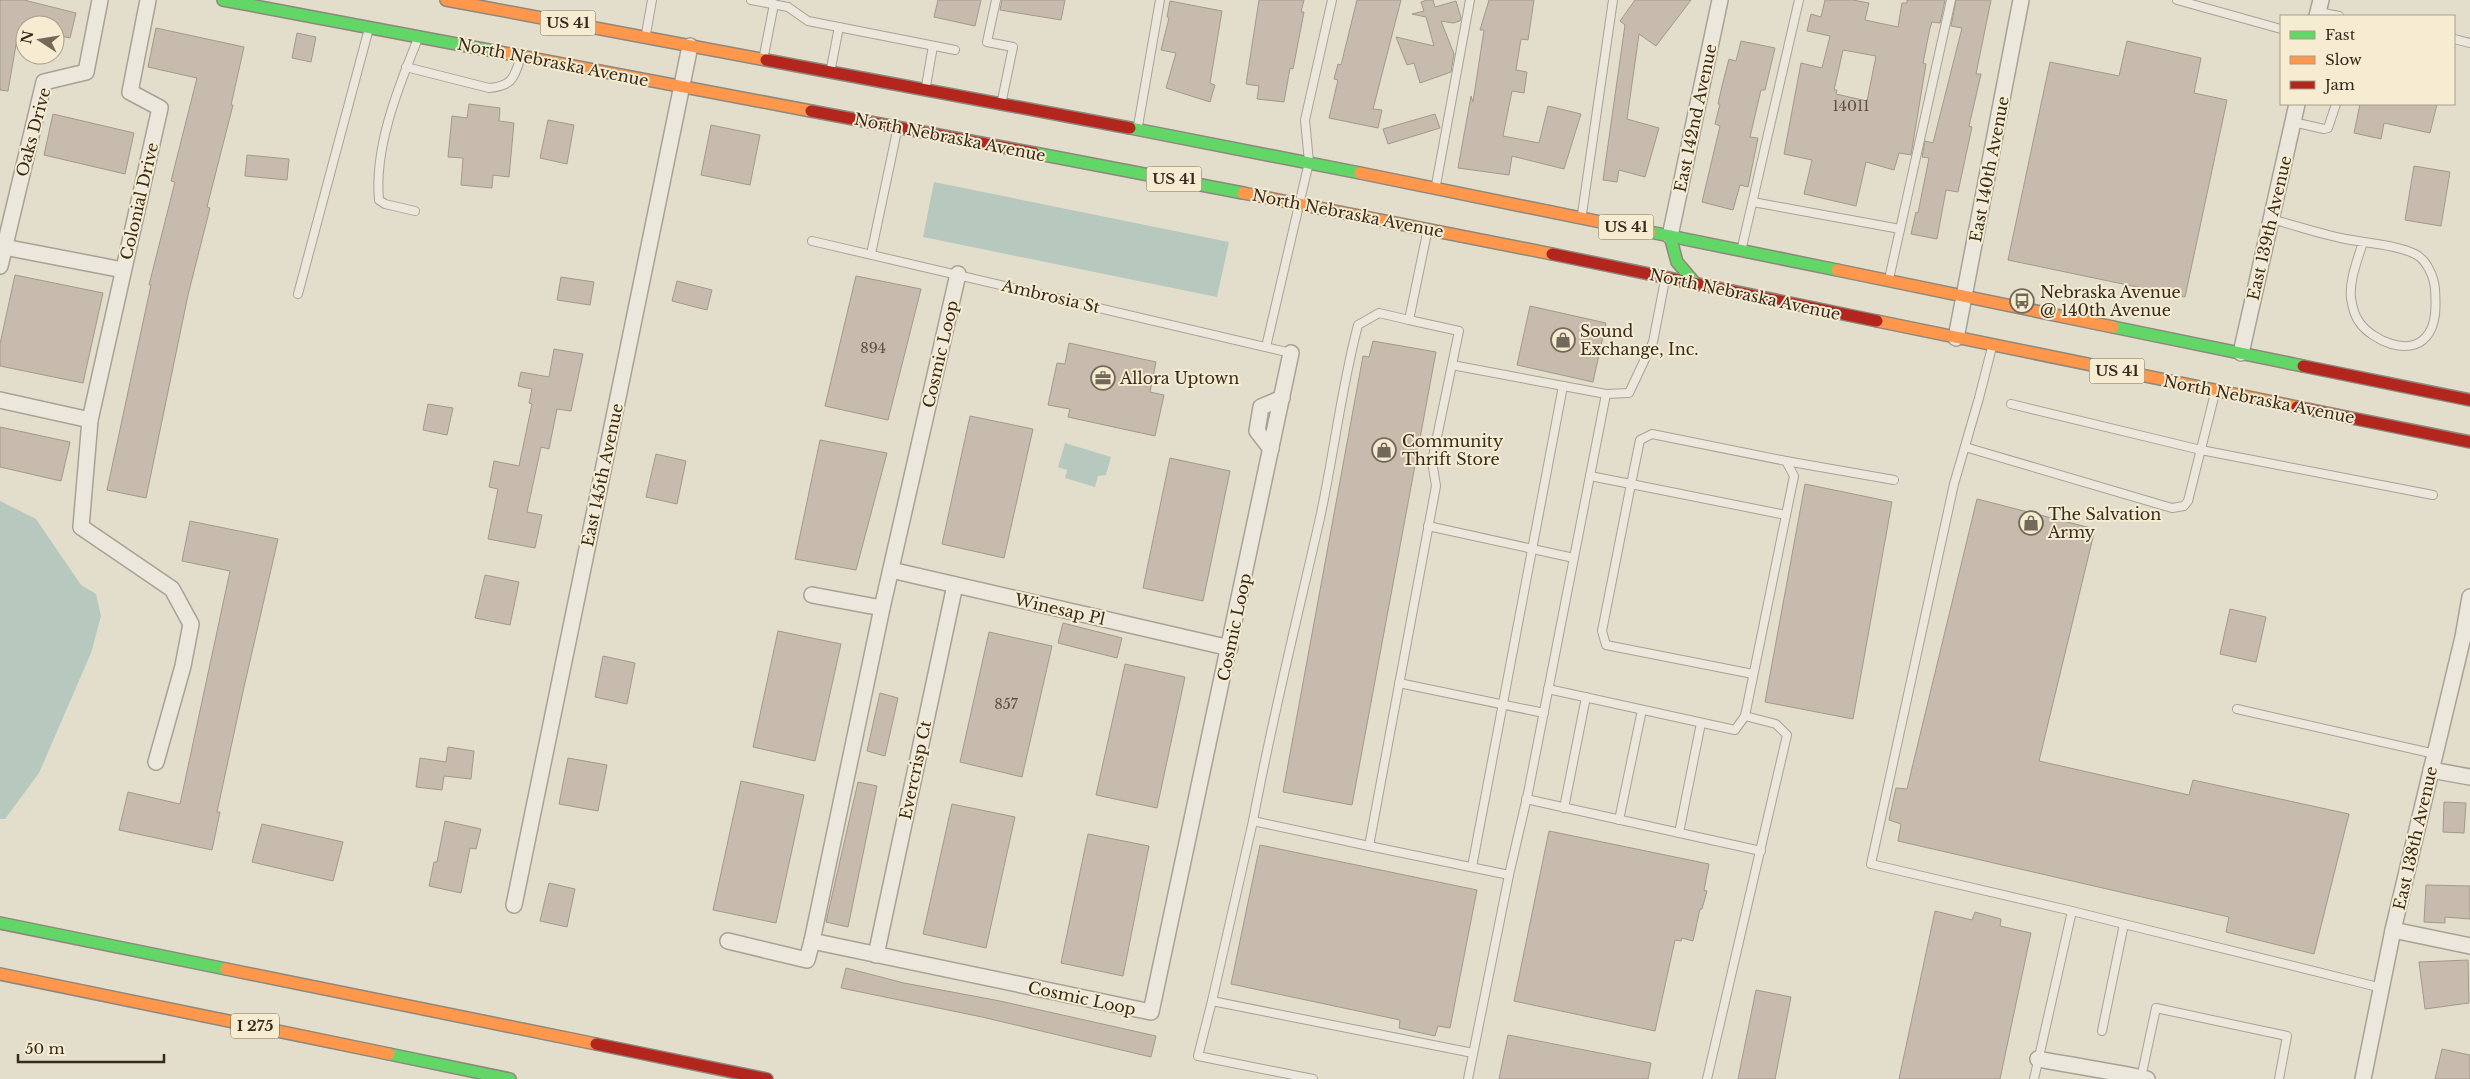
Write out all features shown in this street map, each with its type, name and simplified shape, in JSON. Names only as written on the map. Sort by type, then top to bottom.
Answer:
[{"type":"main road","name":"North Nebraska Avenue","points":[[223,0],[1428,228],[1956,338],[2470,442]]},
{"type":"main road","name":"US 41","points":[[453,1],[1309,162],[1965,298],[2000,309],[2241,353],[2470,400]]},
{"type":"main road","points":[[1670,236],[1671,250],[1678,267],[1695,283]]},
{"type":"main road","points":[[1992,345],[1996,329]]},
{"type":"main road","points":[[0,923],[767,1079]]},
{"type":"main road","name":"I 275","points":[[0,974],[510,1079]]},
{"type":"street","name":"Oaks Drive","points":[[0,266],[44,82],[86,72],[100,0]]},
{"type":"street","name":"Colonial Drive","points":[[148,0],[130,92],[160,108],[90,420],[81,527],[172,589],[191,624],[183,666],[156,762]]},
{"type":"street","name":"East 142nd Avenue","points":[[1670,236],[1720,0]]},
{"type":"street","name":"East 140th Avenue","points":[[1956,338],[2022,0]]},
{"type":"street","name":"East 145th Avenue","points":[[514,905],[690,46]]},
{"type":"street","name":"East 139th Avenue","points":[[2241,353],[2297,105]]},
{"type":"street","points":[[4,247],[123,270]]},
{"type":"street","name":"Cosmic Loop","points":[[958,274],[882,608],[812,941],[1151,1012],[1271,449],[1258,432],[1261,407],[1282,398],[1291,353]]},
{"type":"street","points":[[0,400],[90,420]]},
{"type":"street","name":"Winesap Pl","points":[[891,570],[1230,648]]},
{"type":"street","name":"Evercrisp Ct","points":[[876,954],[955,585]]},
{"type":"street","points":[[812,596],[882,608]]},
{"type":"street","name":"East 138th Avenue","points":[[2363,1079],[2393,930],[2435,754],[2466,638],[2470,597]]},
{"type":"street","points":[[2431,770],[2470,777]]},
{"type":"street","points":[[2393,930],[2470,946]]},
{"type":"street","points":[[728,941],[807,960],[812,941]]},
{"type":"street","points":[[2038,1059],[2144,1078]]},
{"type":"lane","points":[[645,38],[652,0]]},
{"type":"lane","points":[[751,0],[788,7],[808,22],[955,50]]},
{"type":"lane","points":[[996,0],[987,42],[1013,47],[1001,105]]},
{"type":"lane","points":[[1137,130],[1160,0]]},
{"type":"lane","points":[[1266,348],[1301,204],[1309,162],[1305,120],[1332,0]]},
{"type":"lane","points":[[1435,188],[1470,0]]},
{"type":"lane","points":[[1581,218],[1613,0]]},
{"type":"lane","points":[[1741,251],[1799,0]]},
{"type":"lane","points":[[1888,282],[1951,0]]},
{"type":"lane","points":[[2177,0],[2280,29]]},
{"type":"lane","points":[[763,60],[774,4]]},
{"type":"lane","points":[[2319,9],[2336,15]]},
{"type":"lane","points":[[298,294],[369,27]]},
{"type":"lane","points":[[830,72],[838,27]]},
{"type":"lane","points":[[415,211],[385,204],[379,200],[378,185],[388,120],[418,36]]},
{"type":"lane","points":[[2455,39],[2470,43]]},
{"type":"lane","points":[[925,90],[933,46]]},
{"type":"lane","points":[[406,67],[489,88],[503,86],[510,82],[515,76],[522,56]]},
{"type":"lane","points":[[2293,122],[2324,129],[2328,128],[2336,105]]},
{"type":"lane","points":[[871,254],[898,127]]},
{"type":"lane","points":[[1753,202],[1900,229]]},
{"type":"lane","points":[[2271,219],[2416,254],[2428,266],[2434,286],[2436,308],[2426,338],[2412,345],[2393,345],[2373,337],[2358,322],[2351,297],[2354,273],[2363,242]]},
{"type":"lane","points":[[1409,320],[1428,228]]},
{"type":"lane","name":"Ambrosia St","points":[[812,241],[1291,353]]},
{"type":"lane","points":[[1452,365],[1606,394],[1629,393],[1653,342],[1666,277]]},
{"type":"lane","points":[[1313,1079],[1198,1056],[1253,821],[1300,598],[1320,516],[1348,359],[1358,325],[1379,313],[1459,331],[1432,461],[1436,486],[1369,846]]},
{"type":"lane","points":[[1992,345],[1954,484],[1871,864],[2072,911],[2382,988]]},
{"type":"lane","points":[[1472,867],[1563,386]]},
{"type":"lane","points":[[1965,447],[2172,508],[2184,506],[2188,501],[2215,391]]},
{"type":"lane","points":[[1468,1079],[1544,713],[1606,394]]},
{"type":"lane","points":[[2010,404],[2201,450],[2433,495]]},
{"type":"lane","points":[[1753,674],[1606,645],[1602,631],[1640,440],[1652,434],[1786,461],[1894,480]]},
{"type":"lane","points":[[1548,689],[1735,730],[1745,716],[1794,476],[1786,461]]},
{"type":"lane","points":[[1590,476],[1786,515]]},
{"type":"lane","points":[[1428,526],[1574,558]]},
{"type":"lane","points":[[1399,682],[1544,713]]},
{"type":"lane","points":[[1564,808],[1586,697]]},
{"type":"lane","points":[[2238,709],[2435,754]]},
{"type":"lane","points":[[1619,820],[1642,710]]},
{"type":"lane","points":[[1707,1079],[1787,735],[1776,724],[1745,716]]},
{"type":"lane","points":[[1679,833],[1701,723]]},
{"type":"lane","points":[[1526,799],[1761,851]]},
{"type":"lane","points":[[1253,821],[1510,875]]},
{"type":"lane","points":[[2034,1079],[2072,911]]},
{"type":"lane","points":[[2102,1031],[2124,924]]},
{"type":"lane","points":[[1212,1001],[1474,1054]]},
{"type":"lane","points":[[2144,1078],[2156,1008],[2287,1036],[2278,1079]]},
{"type":"shaded area","points":[[934,182],[1229,242],[1217,297],[923,237]]},
{"type":"shaded area","points":[[1065,443],[1111,457],[1106,475],[1098,476],[1095,487],[1065,478],[1067,470],[1058,467]]},
{"type":"shaded area","points":[[0,501],[36,519],[81,585],[96,594],[101,616],[91,653],[39,773],[5,819],[0,819]]},
{"type":"building","points":[[0,0],[24,0],[76,13],[70,38],[65,37],[65,15],[15,15],[15,51],[8,91],[0,90]]},
{"type":"building","points":[[938,0],[981,0],[975,26],[934,17]]},
{"type":"building","points":[[1002,0],[1065,0],[1061,20],[1000,10]]},
{"type":"building","points":[[1259,0],[1304,0],[1301,12],[1304,12],[1293,69],[1290,68],[1284,102],[1257,99],[1259,86],[1246,84]]},
{"type":"building","points":[[1357,0],[1401,0],[1373,109],[1382,110],[1378,128],[1329,118],[1338,80],[1334,79],[1338,64],[1341,65]]},
{"type":"building","points":[[1433,0],[1435,7],[1456,1],[1461,18],[1460,21],[1453,23],[1441,21],[1454,54],[1451,72],[1420,83],[1414,63],[1407,65],[1396,37],[1434,46],[1426,17],[1412,14],[1424,11],[1421,2]]},
{"type":"building","points":[[1489,0],[1534,0],[1528,40],[1521,39],[1516,70],[1527,72],[1524,93],[1512,91],[1503,136],[1539,143],[1548,106],[1581,114],[1564,169],[1512,156],[1509,175],[1458,168],[1471,96],[1473,102],[1484,30],[1480,30]]},
{"type":"building","points":[[1635,0],[1691,0],[1656,46],[1639,34],[1627,119],[1659,128],[1645,177],[1619,170],[1617,182],[1603,180],[1625,25],[1620,21]]},
{"type":"building","points":[[1825,0],[1853,0],[1869,3],[1865,20],[1898,27],[1902,3],[1907,3],[1907,0],[1945,0],[1940,23],[1932,22],[1930,28],[1923,63],[1926,64],[1911,155],[1899,153],[1894,170],[1866,162],[1856,206],[1804,194],[1812,160],[1784,154],[1801,63],[1822,68],[1830,36],[1807,31],[1811,14],[1821,17]],"holes":[[[1843,50],[1876,56],[1867,101],[1836,94],[1837,90],[1834,90]]]},
{"type":"building","points":[[1956,0],[1991,0],[1976,74],[1981,74],[1969,126],[1972,127],[1958,192],[1946,190],[1937,239],[1911,234],[1916,212],[1918,213],[1929,158],[1922,157],[1925,141],[1933,143],[1962,28],[1951,26]]},
{"type":"building","points":[[1170,1],[1222,11],[1210,83],[1215,85],[1210,102],[1166,88],[1176,53],[1161,50],[1169,18],[1167,17]]},
{"type":"building","points":[[156,28],[244,47],[231,105],[233,105],[207,207],[210,208],[188,295],[146,498],[107,490],[151,285],[149,285],[175,182],[171,181],[197,78],[148,67]]},
{"type":"building","points":[[297,33],[316,37],[311,62],[292,58]]},
{"type":"building","points":[[1741,41],[1775,48],[1765,90],[1761,90],[1750,137],[1758,138],[1748,187],[1740,185],[1733,210],[1702,202],[1720,126],[1715,124],[1722,86],[1729,59],[1736,61]]},
{"type":"building","points":[[2127,41],[2201,58],[2194,93],[2227,100],[2185,297],[2008,260],[2050,62],[2119,76]]},
{"type":"building","points":[[469,104],[500,108],[499,121],[514,123],[509,177],[493,175],[492,188],[461,185],[463,158],[448,157],[452,116],[467,118]]},
{"type":"building","points":[[2360,105],[2437,105],[2430,133],[2384,123],[2381,139],[2354,133]]},
{"type":"building","points":[[53,114],[134,133],[125,174],[44,155]]},
{"type":"building","points":[[1435,114],[1440,128],[1388,144],[1383,129]]},
{"type":"building","points":[[548,120],[574,125],[567,164],[540,158]]},
{"type":"building","points":[[711,125],[760,135],[750,185],[701,175]]},
{"type":"building","points":[[247,155],[289,159],[287,180],[245,176]]},
{"type":"building","points":[[2414,166],[2450,172],[2441,226],[2405,220]]},
{"type":"building","points":[[15,275],[103,293],[83,383],[0,366],[0,344]]},
{"type":"building","points":[[856,276],[921,289],[888,420],[825,406]]},
{"type":"building","points":[[561,277],[594,282],[590,305],[557,300]]},
{"type":"building","points":[[677,281],[712,290],[707,310],[672,301]]},
{"type":"building","points":[[1530,306],[1606,323],[1593,382],[1517,365]]},
{"type":"building","points":[[1373,341],[1436,352],[1352,805],[1283,792],[1363,356],[1369,357]]},
{"type":"building","name":"Allora Uptown","points":[[1069,343],[1156,362],[1150,392],[1164,395],[1155,436],[1068,417],[1070,409],[1048,405],[1057,363],[1065,364]]},
{"type":"building","points":[[554,349],[583,354],[571,411],[557,409],[549,449],[541,447],[527,512],[542,515],[535,548],[488,539],[498,489],[489,487],[494,461],[519,466],[532,404],[529,403],[532,389],[518,386],[521,372],[549,377]]},
{"type":"building","points":[[428,404],[453,408],[447,435],[423,430]]},
{"type":"building","points":[[970,416],[1033,429],[1004,558],[942,544]]},
{"type":"building","points":[[0,427],[70,442],[61,481],[0,467]]},
{"type":"building","points":[[820,440],[887,453],[856,570],[795,559]]},
{"type":"building","points":[[656,454],[686,461],[677,504],[646,497]]},
{"type":"building","points":[[1170,458],[1230,471],[1203,601],[1143,588]]},
{"type":"building","points":[[1805,484],[1892,502],[1853,719],[1765,702]]},
{"type":"building","points":[[1977,499],[2095,529],[2039,761],[2189,795],[2193,780],[2349,814],[2314,954],[2226,932],[2229,917],[1898,841],[1901,824],[1889,820],[1896,788],[1907,789]]},
{"type":"building","points":[[190,521],[278,539],[217,812],[220,812],[212,850],[119,830],[128,792],[180,804],[230,571],[182,561]]},
{"type":"building","points":[[485,575],[519,582],[510,625],[475,618]]},
{"type":"building","points":[[2230,609],[2266,617],[2256,662],[2220,654]]},
{"type":"building","points":[[1063,623],[1122,638],[1117,658],[1058,643]]},
{"type":"building","points":[[778,631],[841,644],[815,761],[753,747]]},
{"type":"building","points":[[989,632],[1052,646],[1022,777],[960,762]]},
{"type":"building","points":[[603,656],[635,663],[627,704],[595,697]]},
{"type":"building","points":[[1125,664],[1185,677],[1157,808],[1096,795]]},
{"type":"building","points":[[880,693],[898,698],[885,756],[867,751]]},
{"type":"building","points":[[448,747],[474,751],[471,779],[444,776],[442,790],[416,787],[420,758],[446,762]]},
{"type":"building","points":[[568,758],[607,765],[598,811],[559,804]]},
{"type":"building","points":[[741,781],[804,795],[776,923],[713,910]]},
{"type":"building","points":[[858,782],[877,786],[848,927],[826,922]]},
{"type":"building","points":[[2444,802],[2466,803],[2464,833],[2443,832]]},
{"type":"building","points":[[952,804],[1015,817],[986,948],[923,934]]},
{"type":"building","points":[[445,821],[481,829],[476,849],[470,848],[461,893],[429,886],[434,862],[437,862]]},
{"type":"building","points":[[262,824],[343,842],[333,881],[252,862]]},
{"type":"building","points":[[1549,831],[1709,864],[1704,890],[1707,891],[1702,909],[1700,909],[1693,941],[1682,938],[1681,941],[1675,940],[1655,1031],[1514,1001]]},
{"type":"building","points":[[1088,834],[1149,846],[1123,976],[1061,963]]},
{"type":"building","points":[[1260,845],[1477,890],[1450,1028],[1438,1026],[1435,1036],[1399,1028],[1400,1020],[1231,984]]},
{"type":"building","points":[[549,883],[575,889],[567,927],[540,921]]},
{"type":"building","points":[[2426,885],[2470,886],[2470,919],[2445,917],[2445,923],[2424,922]]},
{"type":"building","points":[[1935,911],[1972,920],[1975,912],[2001,919],[2000,926],[2031,933],[2000,1079],[1899,1079]]},
{"type":"building","points":[[2468,960],[2469,1003],[2425,1009],[2419,962]]},
{"type":"building","points":[[846,968],[904,983],[1000,1001],[1156,1036],[1151,1057],[982,1017],[841,988]]},
{"type":"building","points":[[1756,990],[1791,997],[1775,1079],[1738,1079]]},
{"type":"building","points":[[1508,1035],[1651,1063],[1648,1079],[1499,1079]]},
{"type":"building","points":[[2442,1049],[2470,1055],[2470,1079],[2435,1079]]},
{"type":"traffic: fast","points":[[223,0],[499,52]]},
{"type":"traffic: fast","points":[[1130,128],[1360,173]]},
{"type":"traffic: fast","points":[[1034,153],[1243,193]]},
{"type":"traffic: fast","points":[[1650,232],[1837,270]]},
{"type":"traffic: fast","points":[[1670,236],[1677,262],[1695,283]]},
{"type":"traffic: fast","points":[[2113,327],[2303,366]]},
{"type":"traffic: fast","points":[[0,923],[226,969]]},
{"type":"traffic: fast","points":[[389,1054],[510,1079]]},
{"type":"traffic: slow","points":[[446,0],[766,60]]},
{"type":"traffic: slow","points":[[499,52],[811,111]]},
{"type":"traffic: slow","points":[[1360,173],[1650,232]]},
{"type":"traffic: slow","points":[[1243,193],[1552,254]]},
{"type":"traffic: slow","points":[[1837,270],[2113,327]]},
{"type":"traffic: slow","points":[[1877,321],[2297,407]]},
{"type":"traffic: slow","points":[[226,969],[596,1044]]},
{"type":"traffic: slow","points":[[0,974],[389,1054]]},
{"type":"traffic: jam","points":[[766,60],[1130,128]]},
{"type":"traffic: jam","points":[[811,111],[1034,153]]},
{"type":"traffic: jam","points":[[1552,254],[1877,321]]},
{"type":"traffic: jam","points":[[2303,366],[2470,400]]},
{"type":"traffic: jam","points":[[2297,407],[2470,442]]},
{"type":"traffic: jam","points":[[596,1044],[767,1079]]},
{"type":"place","name":"Nebraska Avenue @ 140th Avenue","points":[[2022,301]]},
{"type":"place","name":"Sound Exchange, Inc.","points":[[1563,340]]},
{"type":"place","name":"Allora Uptown","points":[[1103,378]]},
{"type":"place","name":"Community Thrift Store","points":[[1384,450]]},
{"type":"place","name":"The Salvation Army","points":[[2031,523]]}]
